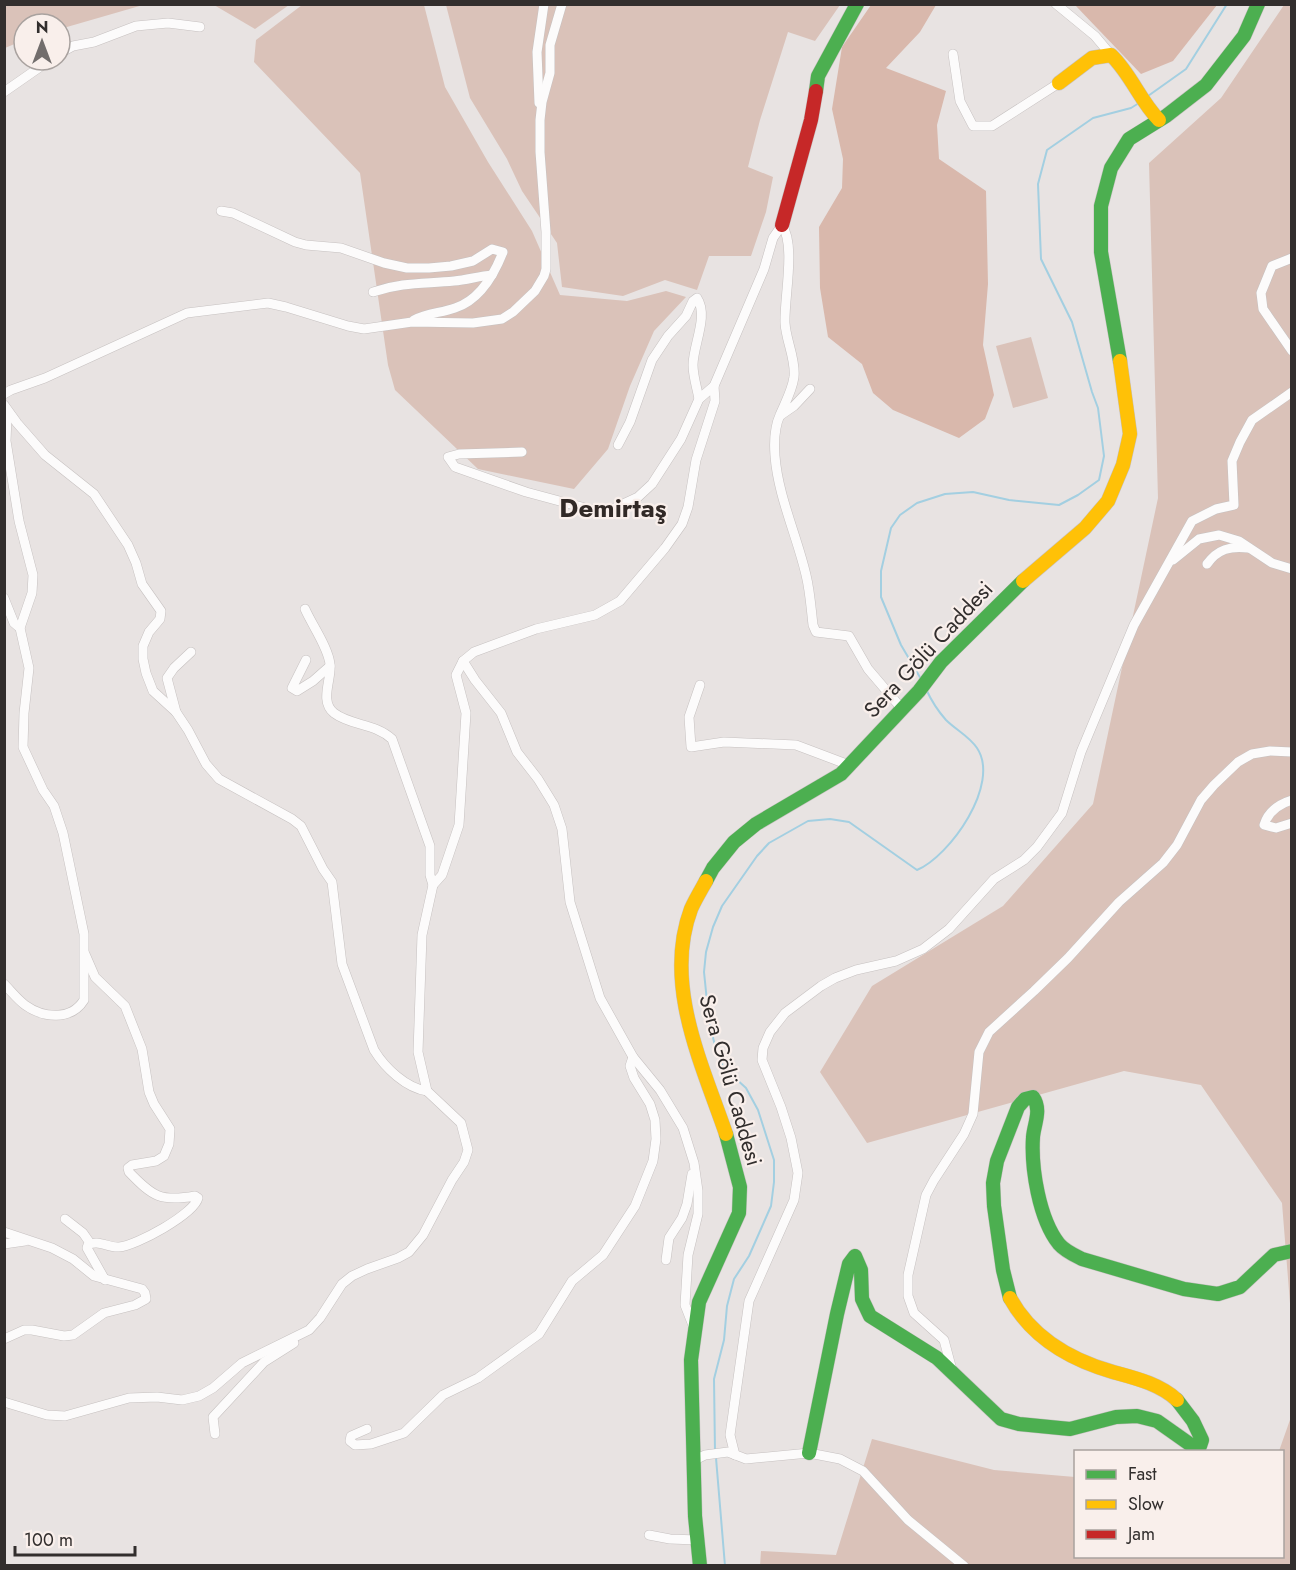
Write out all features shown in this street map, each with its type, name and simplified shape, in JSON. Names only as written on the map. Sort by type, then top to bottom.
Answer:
[{"type":"street","points":[[4,394],[45,378],[187,313],[268,303],[364,329],[412,322],[473,323],[502,319],[513,312],[535,291],[546,269],[537,63],[543,4]]},
{"type":"street","points":[[540,120],[550,73],[550,45],[562,4]]},
{"type":"street","points":[[522,452],[459,454],[448,457],[455,466],[526,492],[592,510],[610,510],[638,497],[652,484],[681,439],[699,399],[714,386],[764,269],[773,238],[783,225],[811,120],[818,76],[857,4]]},
{"type":"street","points":[[1056,4],[1095,36],[1123,66],[1154,115]]},
{"type":"street","name":"Sera Gölü Caddesi","points":[[700,1566],[697,1540],[700,1457],[691,1360],[694,1329],[699,1302],[739,1213],[740,1187],[729,1142],[692,1037],[684,997],[682,968],[684,937],[691,909],[713,868],[734,842],[756,824],[841,774],[902,709],[941,662],[1011,591],[1085,528],[1108,501],[1123,465],[1130,434],[1101,252],[1101,206],[1111,168],[1129,140],[1154,115],[1206,85],[1244,36],[1257,4]]},
{"type":"street","points":[[72,47],[94,42],[136,26],[168,22],[200,27]]},
{"type":"street","points":[[953,54],[960,101],[973,126],[992,126],[1059,83],[1092,58],[1111,55]]},
{"type":"street","points":[[4,92],[33,72]]},
{"type":"street","points":[[221,211],[232,213],[295,242],[341,248],[384,263],[407,268],[440,268],[473,261],[492,249],[503,252],[482,290],[466,304],[423,316],[412,322]]},
{"type":"street","points":[[783,225],[787,231],[788,257],[785,324],[794,376],[787,403],[779,416],[775,435],[775,457],[807,576],[813,625],[816,632],[849,636],[868,669],[902,709]]},
{"type":"street","points":[[1292,258],[1272,266],[1261,293],[1263,309],[1292,351]]},
{"type":"street","points":[[373,292],[396,285],[461,281],[472,277],[492,275]]},
{"type":"street","points":[[618,444],[630,422],[652,360],[668,336],[687,316],[693,301],[697,298],[700,303],[700,319],[693,365],[699,399]]},
{"type":"street","points":[[427,1091],[418,1052],[422,935],[433,885],[442,875],[459,825],[466,713],[456,675],[463,661],[474,652],[536,629],[595,615],[620,601],[665,548],[682,524],[688,507],[696,460],[715,401],[714,386]]},
{"type":"street","points":[[779,416],[794,406],[810,389]]},
{"type":"street","points":[[731,1453],[730,1435],[749,1301],[794,1200],[798,1173],[782,1107],[762,1060],[763,1048],[770,1032],[785,1014],[835,978],[856,970],[896,961],[923,949],[949,928],[994,879],[1024,860],[1037,847],[1062,813],[1081,752],[1134,625],[1192,521],[1216,509],[1234,505],[1232,461],[1240,442],[1252,420],[1292,392]]},
{"type":"street","points":[[4,406],[8,417],[6,441],[19,521],[33,575],[32,593],[20,628],[29,668],[22,747],[43,790],[54,806],[63,833],[84,934],[84,1000],[78,1010],[64,1015],[40,1013],[24,1004],[4,984]]},
{"type":"street","points":[[4,406],[45,455],[94,494],[128,545],[142,584],[161,611],[160,619],[149,632],[143,646],[146,673],[153,690],[176,712],[206,764],[219,779],[301,826],[332,882],[342,964],[375,1050],[382,1062],[416,1089],[427,1091],[461,1123],[468,1150],[464,1162],[423,1235],[409,1252],[352,1276],[334,1293],[317,1328],[264,1362],[213,1417],[215,1434]]},
{"type":"street","points":[[1169,563],[1199,539],[1219,535],[1239,541],[1272,562],[1292,569]]},
{"type":"street","points":[[1207,564],[1213,556],[1223,550],[1234,546],[1248,548]]},
{"type":"street","points":[[4,598],[14,623],[20,628]]},
{"type":"street","points":[[305,609],[327,654],[330,666],[326,702],[332,712],[383,730],[392,739],[430,846],[429,875],[433,885]]},
{"type":"street","points":[[176,712],[167,678],[191,652]]},
{"type":"street","points":[[306,660],[292,688],[297,691],[330,666]]},
{"type":"street","points":[[463,661],[501,713],[517,752],[554,805],[562,829],[570,902],[600,998],[633,1057],[660,1090],[683,1128],[694,1163],[698,1191],[698,1214],[688,1255],[685,1305],[694,1329]]},
{"type":"street","points":[[700,685],[689,717],[691,747],[724,742],[796,745],[849,765]]},
{"type":"street","points":[[952,1372],[944,1340],[914,1313],[908,1296],[908,1275],[926,1195],[964,1134],[973,1114],[980,1052],[989,1032],[1034,992],[1119,902],[1163,863],[1176,845],[1201,800],[1214,784],[1238,762],[1252,754],[1292,752]]},
{"type":"street","points":[[1292,800],[1278,806],[1267,817],[1264,825],[1276,828],[1292,823]]},
{"type":"street","points":[[84,952],[95,977],[125,1006],[142,1049],[149,1092],[170,1129],[169,1144],[164,1156],[156,1161],[132,1165],[128,1168],[129,1172],[162,1198],[173,1200],[195,1196],[198,1198],[197,1203],[182,1216],[134,1244],[119,1247],[96,1242],[90,1243]]},
{"type":"street","points":[[367,1429],[351,1436],[350,1441],[356,1445],[371,1444],[404,1433],[443,1395],[478,1378],[539,1334],[572,1281],[603,1255],[635,1206],[653,1161],[656,1139],[655,1120],[650,1104],[634,1078],[630,1066],[633,1057]]},
{"type":"street","points":[[809,1453],[837,1314],[849,1264],[855,1256],[861,1270],[862,1299],[870,1316],[890,1330],[916,1343],[952,1372],[1001,1419],[1019,1424],[1070,1429],[1116,1417],[1137,1416],[1157,1421],[1191,1445],[1200,1446],[1202,1440],[1187,1411],[1171,1394],[1145,1380],[1093,1367],[1065,1353],[1045,1339],[1028,1322],[1010,1296],[1003,1268],[993,1195],[993,1178],[1018,1107],[1025,1099],[1033,1097],[1037,1104],[1033,1139],[1038,1195],[1050,1229],[1059,1244],[1070,1253],[1082,1259],[1184,1289],[1218,1294],[1240,1287],[1274,1255],[1292,1251]]},
{"type":"street","points":[[666,1260],[669,1238],[682,1218],[687,1204],[694,1163]]},
{"type":"street","points":[[65,1219],[83,1233],[90,1243]]},
{"type":"street","points":[[4,1232],[52,1248],[73,1259],[94,1276],[142,1289],[146,1293],[146,1299],[135,1305],[104,1313],[73,1335],[64,1336],[24,1330],[4,1339]]},
{"type":"street","points":[[4,1244],[30,1241]]},
{"type":"street","points":[[90,1243],[87,1248],[105,1280]]},
{"type":"street","points":[[4,1402],[47,1414],[65,1416],[129,1398],[190,1399],[213,1388],[242,1363],[309,1330],[320,1318]]},
{"type":"street","points":[[700,1457],[731,1453],[746,1459],[756,1459],[809,1453],[840,1459],[864,1472],[908,1520],[964,1566]]},
{"type":"street","points":[[649,1535],[670,1539],[697,1540]]},
{"type":"shaded area","points":[[5,4],[143,5],[72,26],[72,12],[12,12],[12,45],[5,48]]},
{"type":"shaded area","points":[[214,5],[289,5],[255,29]]},
{"type":"shaded area","points":[[302,5],[424,5],[445,87],[488,162],[532,231],[560,295],[627,301],[666,291],[686,297],[654,331],[630,386],[608,449],[574,489],[478,469],[395,390],[388,365],[360,173],[254,62],[256,40]]},
{"type":"shaded area","points":[[446,5],[840,5],[815,41],[788,32],[760,120],[748,167],[773,177],[766,212],[751,256],[709,256],[697,290],[665,280],[623,296],[562,287],[557,243],[522,191],[507,159],[470,98]]},
{"type":"shaded area","points":[[871,5],[936,5],[920,32],[886,68],[946,91],[937,125],[939,159],[986,191],[988,284],[983,345],[994,395],[985,419],[959,438],[893,410],[873,393],[862,364],[828,337],[820,288],[819,227],[842,188],[843,159],[832,109],[842,47]]},
{"type":"shaded area","points":[[1075,5],[1217,5],[1173,61],[1141,74]]},
{"type":"shaded area","points":[[1284,5],[1291,5],[1291,1316],[1282,1203],[1201,1085],[1124,1071],[867,1143],[820,1072],[872,986],[1003,906],[1093,804],[1158,498],[1149,163],[1221,98]]},
{"type":"shaded area","points":[[1031,337],[1048,398],[1013,408],[996,346]]},
{"type":"shaded area","points":[[1291,1417],[1291,1565],[760,1566],[761,1551],[836,1555],[872,1439],[994,1470],[1074,1477],[1074,1558],[1284,1558],[1284,1450],[1279,1450]]},
{"type":"waterway","points":[[1148,96],[1186,69],[1227,4]]},
{"type":"waterway","points":[[921,679],[901,645],[881,597],[881,571],[891,528],[900,515],[917,503],[945,494],[973,492],[1009,500],[1059,505],[1099,480],[1104,456],[1098,408],[1072,322],[1041,259],[1038,184],[1047,150],[1093,118],[1131,108],[1139,103]]},
{"type":"waterway","points":[[715,1452],[714,1379],[724,1340],[727,1306],[734,1279],[749,1256],[771,1206],[774,1160],[758,1110],[746,1088],[723,1067],[716,1050],[709,1021],[704,972],[706,952],[722,906],[757,856],[769,843],[808,821],[830,819],[849,822],[917,870],[944,850],[957,835],[977,799],[982,780],[983,763],[974,744],[946,720],[926,689]]},
{"type":"waterway","points":[[716,1458],[725,1566]]},
{"type":"traffic: fast","points":[[816,91],[818,76],[857,4]]},
{"type":"traffic: fast","points":[[1120,361],[1101,252],[1101,206],[1111,168],[1129,139],[1166,116],[1206,85],[1244,36],[1258,4]]},
{"type":"traffic: fast","points":[[706,881],[713,868],[734,842],[756,824],[841,774],[919,691],[941,662],[1023,581]]},
{"type":"traffic: fast","points":[[1010,1298],[1003,1270],[993,1183],[997,1161],[1018,1107],[1025,1099],[1033,1097],[1037,1107],[1033,1137],[1033,1163],[1041,1207],[1052,1233],[1059,1244],[1070,1253],[1082,1259],[1184,1289],[1218,1294],[1240,1287],[1274,1255],[1292,1251]]},
{"type":"traffic: fast","points":[[700,1566],[695,1516],[691,1360],[699,1302],[739,1213],[740,1187],[726,1134]]},
{"type":"traffic: fast","points":[[809,1453],[837,1314],[849,1264],[855,1256],[861,1270],[862,1299],[870,1316],[937,1358],[1001,1419],[1019,1424],[1070,1429],[1116,1417],[1137,1416],[1157,1421],[1191,1445],[1200,1446],[1202,1440],[1193,1421],[1177,1400]]},
{"type":"traffic: slow","points":[[1059,83],[1092,58],[1111,55],[1159,120]]},
{"type":"traffic: slow","points":[[1023,581],[1085,528],[1108,501],[1123,465],[1130,434],[1120,361]]},
{"type":"traffic: slow","points":[[706,881],[691,909],[683,937],[681,966],[683,995],[697,1052],[726,1134]]},
{"type":"traffic: slow","points":[[1010,1298],[1029,1325],[1054,1346],[1097,1367],[1155,1386],[1177,1400]]},
{"type":"traffic: jam","points":[[782,225],[811,120],[816,91]]},
{"type":"district","name":"Demirtaş","points":[[613,508]]}]
